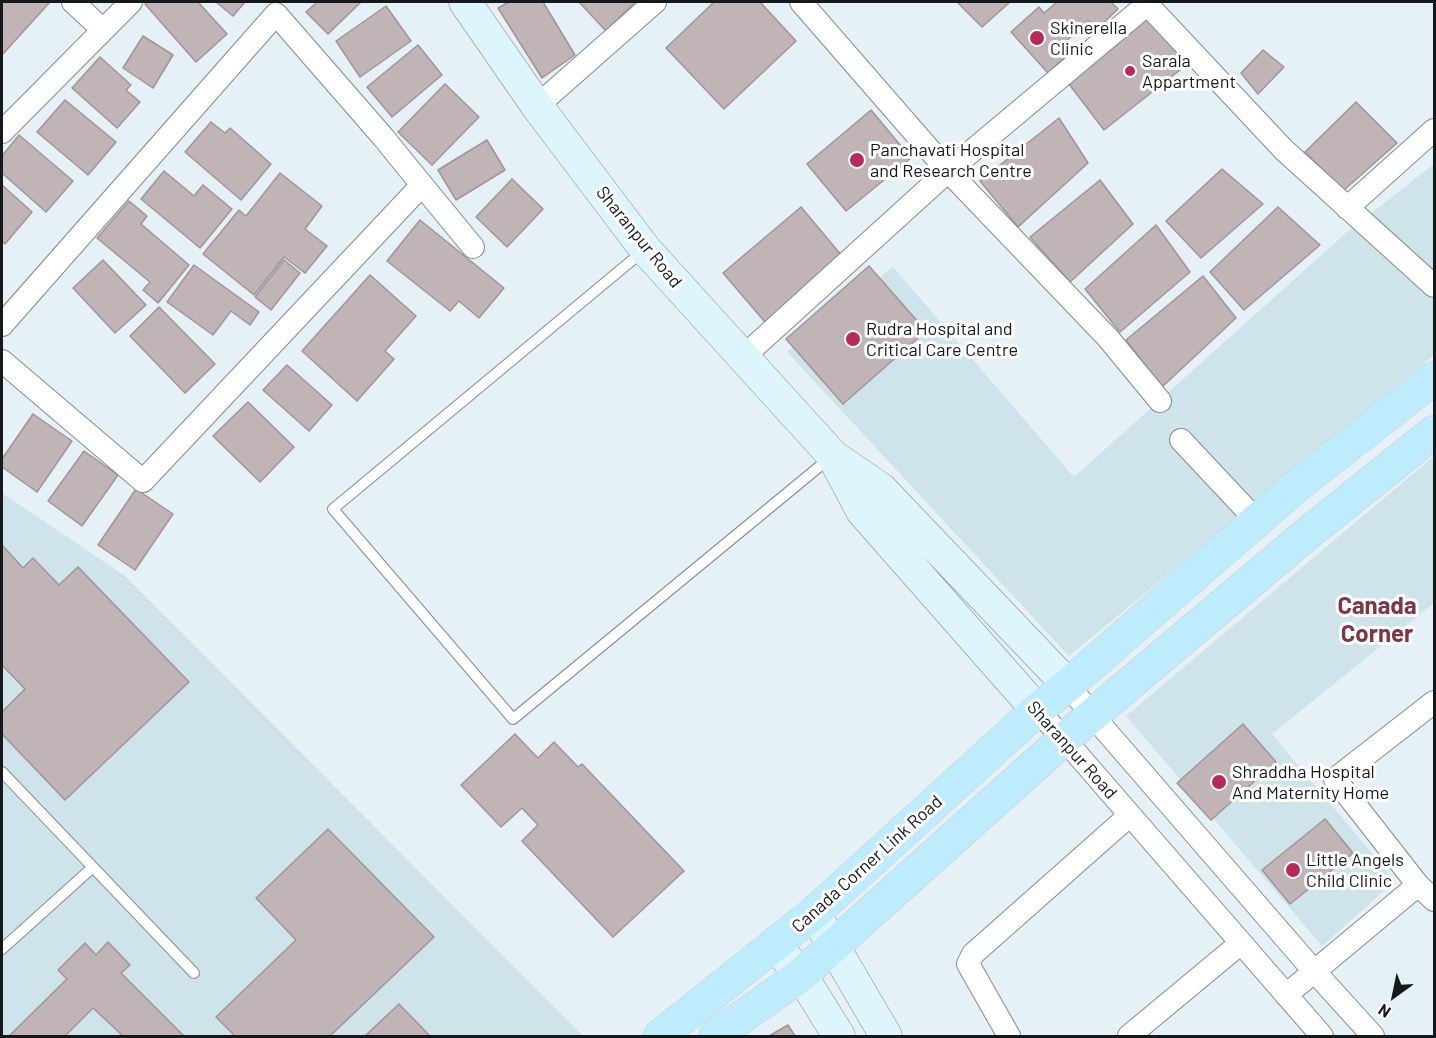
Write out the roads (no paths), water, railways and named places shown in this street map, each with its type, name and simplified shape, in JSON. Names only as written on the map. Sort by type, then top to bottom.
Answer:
[{"type":"main road","name":"Sharanpur Road","points":[[465,2],[537,106],[645,249],[833,456],[881,489],[1068,685]]},
{"type":"main road","name":"Canada Corner Link Road","points":[[660,1036],[814,913],[1037,710],[1256,520],[1434,378]]},
{"type":"main road","name":"Canada Corner Link Road","points":[[715,1036],[801,975],[1064,739],[1308,534],[1434,432]]},
{"type":"main road","name":"Sharanpur Road","points":[[833,456],[862,511],[1037,710]]},
{"type":"main road","points":[[814,913],[886,1036]]},
{"type":"main road","points":[[775,945],[801,975],[839,1036]]},
{"type":"street","points":[[73,2],[103,30]]},
{"type":"street","points":[[2,132],[131,2]]},
{"type":"street","points":[[537,106],[655,2]]},
{"type":"street","points":[[801,2],[948,171],[1108,338],[1160,401]]},
{"type":"street","points":[[743,357],[948,171],[1148,2],[1284,150],[1434,286]]},
{"type":"street","points":[[2,325],[283,8],[472,247]]},
{"type":"street","points":[[1347,208],[1434,130]]},
{"type":"street","points":[[2,361],[143,481],[422,185]]},
{"type":"street","points":[[1181,440],[1256,520]]},
{"type":"street","points":[[1068,685],[1314,971],[1373,1036]]},
{"type":"street","points":[[1286,995],[1314,971],[1426,893],[1335,779],[1434,702]]},
{"type":"street","name":"Sharanpur Road","points":[[1037,710],[1322,1036]]},
{"type":"street","points":[[1009,1036],[969,964],[972,954],[1130,815]]},
{"type":"street","points":[[1129,1036],[1241,943]]},
{"type":"lane","points":[[645,249],[333,509],[513,719],[833,456]]},
{"type":"lane","points":[[2,772],[194,973]]},
{"type":"lane","points":[[2,949],[92,868]]},
{"type":"place","name":"Skinerella Clinic","points":[[1037,38]]},
{"type":"place","name":"Sarala Appartment","points":[[1130,71]]},
{"type":"place","name":"Panchavati Hospital and Research Centre","points":[[857,160]]},
{"type":"place","name":"Rudra Hospital and Critical Care Centre","points":[[853,339]]},
{"type":"place","name":"Shraddha Hospital And Maternity Home","points":[[1219,782]]},
{"type":"place","name":"Little Angels Child Clinic","points":[[1293,870]]},
{"type":"district","name":"Canada Corner","points":[[1377,620]]}]
